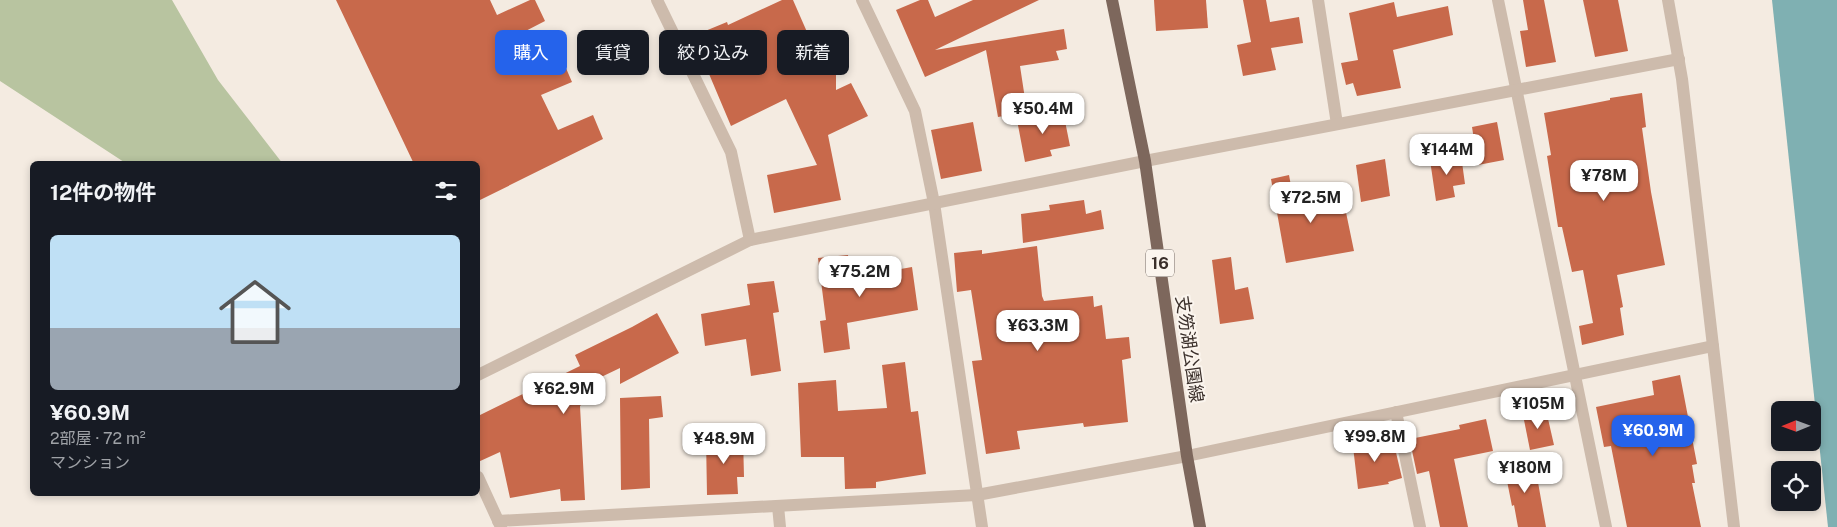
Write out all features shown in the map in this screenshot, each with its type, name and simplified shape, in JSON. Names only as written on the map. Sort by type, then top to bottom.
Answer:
[{"type":"main road","name":"支笏湖公園線","points":[[1112,0],[1145,161],[1187,456],[1200,527]]},
{"type":"street","points":[[658,0],[731,152],[750,240]]},
{"type":"street","points":[[862,0],[914,111],[934,203],[982,527]]},
{"type":"street","points":[[1318,0],[1337,124]]},
{"type":"street","points":[[1498,0],[1606,527]]},
{"type":"street","points":[[1668,0],[1679,59],[1734,527]]},
{"type":"street","points":[[480,374],[750,240],[1145,161],[1679,59]]},
{"type":"street","points":[[480,482],[500,524],[977,495],[1187,456],[1713,346]]},
{"type":"street","points":[[1396,412],[1420,527]]},
{"type":"street","points":[[778,506],[780,527]]},
{"type":"green space","points":[[0,0],[172,0],[218,80],[281,161],[122,161],[0,81]]},
{"type":"water","points":[[1772,0],[1837,0],[1837,527],[1828,527],[1820,451],[1821,401],[1815,401]]},
{"type":"building","points":[[336,0],[490,0],[497,15],[530,0],[535,0],[545,21],[528,30],[495,30],[495,75],[567,75],[567,70],[572,82],[541,95],[558,130],[593,115],[603,139],[480,200],[480,161],[413,161]]},
{"type":"building","points":[[782,0],[793,0],[806,30],[777,30],[777,75],[836,75],[836,90],[851,83],[868,116],[828,135],[841,200],[774,213],[767,175],[817,165],[786,99],[731,126],[709,75],[767,75],[767,30],[708,30],[727,22],[728,25]]},
{"type":"building","points":[[920,0],[928,0],[935,17],[973,0],[1039,0],[935,50],[1064,29],[1067,49],[1056,51],[1059,60],[1020,66],[1027,112],[998,117],[986,50],[925,77],[896,10]]},
{"type":"building","points":[[1154,0],[1206,0],[1208,28],[1156,31]]},
{"type":"building","points":[[1243,0],[1266,0],[1270,22],[1299,17],[1303,43],[1271,48],[1276,70],[1243,76],[1237,45],[1251,42]]},
{"type":"building","points":[[1523,0],[1544,0],[1556,62],[1526,67],[1520,31],[1528,30]]},
{"type":"building","points":[[1583,0],[1618,0],[1628,51],[1595,57]]},
{"type":"building","points":[[1394,2],[1397,17],[1448,6],[1453,35],[1393,50],[1401,88],[1357,96],[1353,83],[1346,85],[1341,63],[1358,60],[1349,13]]},
{"type":"building","points":[[1642,93],[1646,127],[1642,128],[1651,192],[1665,265],[1617,275],[1623,307],[1620,308],[1624,335],[1582,345],[1579,326],[1593,323],[1583,270],[1572,272],[1562,227],[1558,227],[1547,156],[1551,155],[1544,113]]},
{"type":"building","points":[[1063,111],[1070,146],[1050,150],[1052,156],[1025,162],[1017,120]]},
{"type":"building","points":[[973,122],[982,171],[941,179],[931,130]]},
{"type":"building","points":[[1497,122],[1504,160],[1478,165],[1472,127]]},
{"type":"building","points":[[1461,155],[1465,184],[1453,186],[1455,197],[1436,201],[1430,160]]},
{"type":"building","points":[[1385,159],[1390,196],[1361,202],[1356,165]]},
{"type":"building","points":[[1289,175],[1294,202],[1342,193],[1354,251],[1286,263],[1271,179]]},
{"type":"building","points":[[1084,200],[1086,214],[1101,210],[1104,229],[1023,243],[1021,214],[1050,210],[1049,205]]},
{"type":"building","points":[[1037,246],[1044,301],[1093,296],[1094,307],[1102,305],[1106,339],[1129,337],[1131,358],[1122,360],[1128,422],[1084,427],[1083,423],[1017,431],[1020,449],[986,454],[972,361],[982,360],[971,290],[957,292],[954,253],[982,250],[982,254]]},
{"type":"building","points":[[848,255],[850,278],[912,267],[918,310],[847,323],[850,349],[824,353],[820,321],[826,320],[818,258]]},
{"type":"building","points":[[1231,257],[1235,290],[1248,287],[1254,319],[1220,324],[1212,260]]},
{"type":"building","points":[[774,281],[779,312],[773,313],[781,371],[751,376],[746,339],[705,346],[701,314],[750,305],[747,284]]},
{"type":"building","points":[[657,313],[679,353],[620,384],[620,368],[574,390],[581,405],[585,500],[561,501],[560,489],[510,498],[500,452],[480,461],[480,415],[580,366],[575,355]]},
{"type":"building","points":[[905,362],[911,412],[918,411],[926,474],[876,482],[876,488],[845,489],[844,457],[801,457],[798,383],[836,380],[838,411],[887,408],[882,365]]},
{"type":"building","points":[[1680,375],[1697,464],[1692,465],[1695,483],[1692,483],[1701,527],[1627,527],[1611,446],[1604,447],[1596,407],[1654,395],[1652,381]]},
{"type":"building","points":[[661,396],[663,417],[649,419],[650,488],[621,490],[620,398]]},
{"type":"building","points":[[1546,410],[1554,445],[1530,450],[1523,415]]},
{"type":"building","points":[[1486,419],[1493,451],[1454,459],[1468,527],[1440,527],[1429,471],[1417,474],[1410,441],[1415,440],[1415,438],[1460,429],[1459,425]]},
{"type":"building","points":[[1371,435],[1373,447],[1394,444],[1402,478],[1388,482],[1389,484],[1358,489],[1352,438]]},
{"type":"building","points":[[743,437],[744,477],[737,477],[738,494],[707,495],[706,438]]},
{"type":"building","points":[[1534,460],[1546,527],[1518,527],[1504,466]]}]
